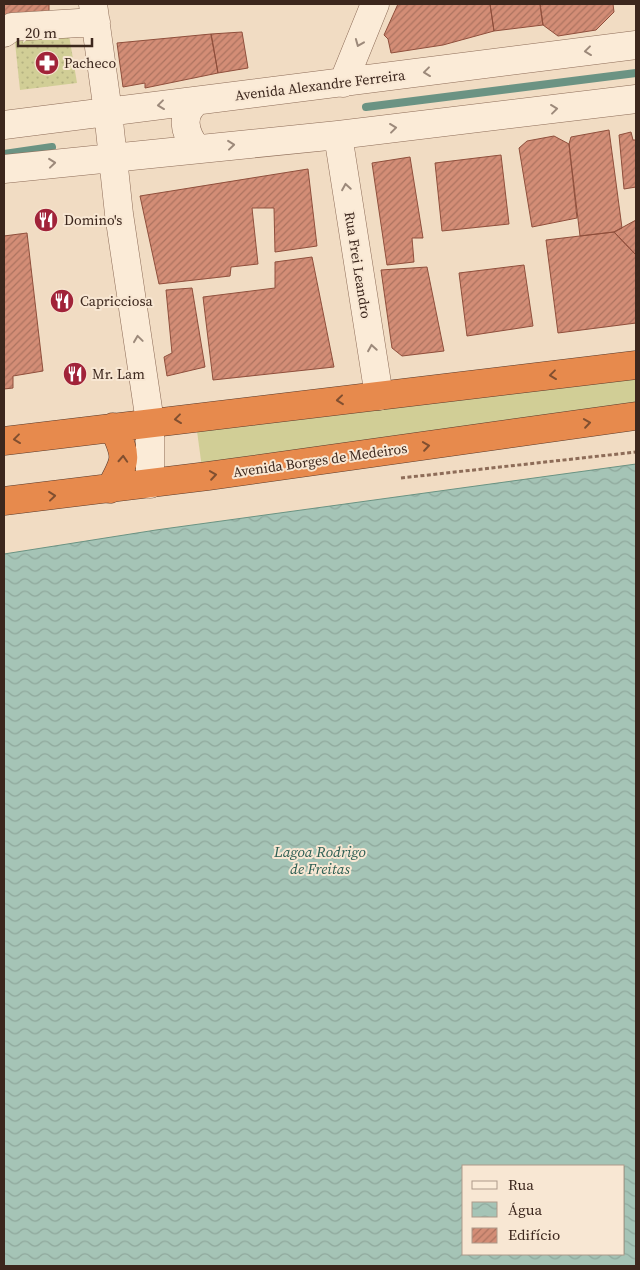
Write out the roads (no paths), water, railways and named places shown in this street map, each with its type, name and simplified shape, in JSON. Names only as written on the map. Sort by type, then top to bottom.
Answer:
[{"type":"highway","points":[[4,441],[636,365]]},
{"type":"highway","name":"Avenida Borges de Medeiros","points":[[4,501],[150,484],[636,416]]},
{"type":"highway","points":[[110,489],[123,465],[124,455],[113,427]]},
{"type":"street","points":[[343,83],[375,4]]},
{"type":"street","points":[[4,33],[12,27],[94,13],[108,112],[112,157],[150,422],[150,484]]},
{"type":"street","name":"Avenida Alexandre Ferreira","points":[[4,121],[108,112],[636,44]]},
{"type":"street","points":[[4,169],[338,134],[636,99]]},
{"type":"street","points":[[196,148],[190,140],[185,123],[188,108],[197,101]]},
{"type":"street","name":"Rua Frei Leandro","points":[[338,134],[379,396]]},
{"type":"water","name":"Lagoa Rodrigo de Freitas","points":[[636,464],[636,1266],[4,1266],[4,554],[156,530]]},
{"type":"waterway","points":[[366,107],[636,73]]},
{"type":"waterway","points":[[4,154],[52,147]]},
{"type":"place","name":"Pacheco","points":[[47,63]]},
{"type":"place","name":"Domino's","points":[[46,220]]},
{"type":"place","name":"Capricciosa","points":[[62,301]]},
{"type":"place","name":"Mr. Lam","points":[[75,374]]}]
